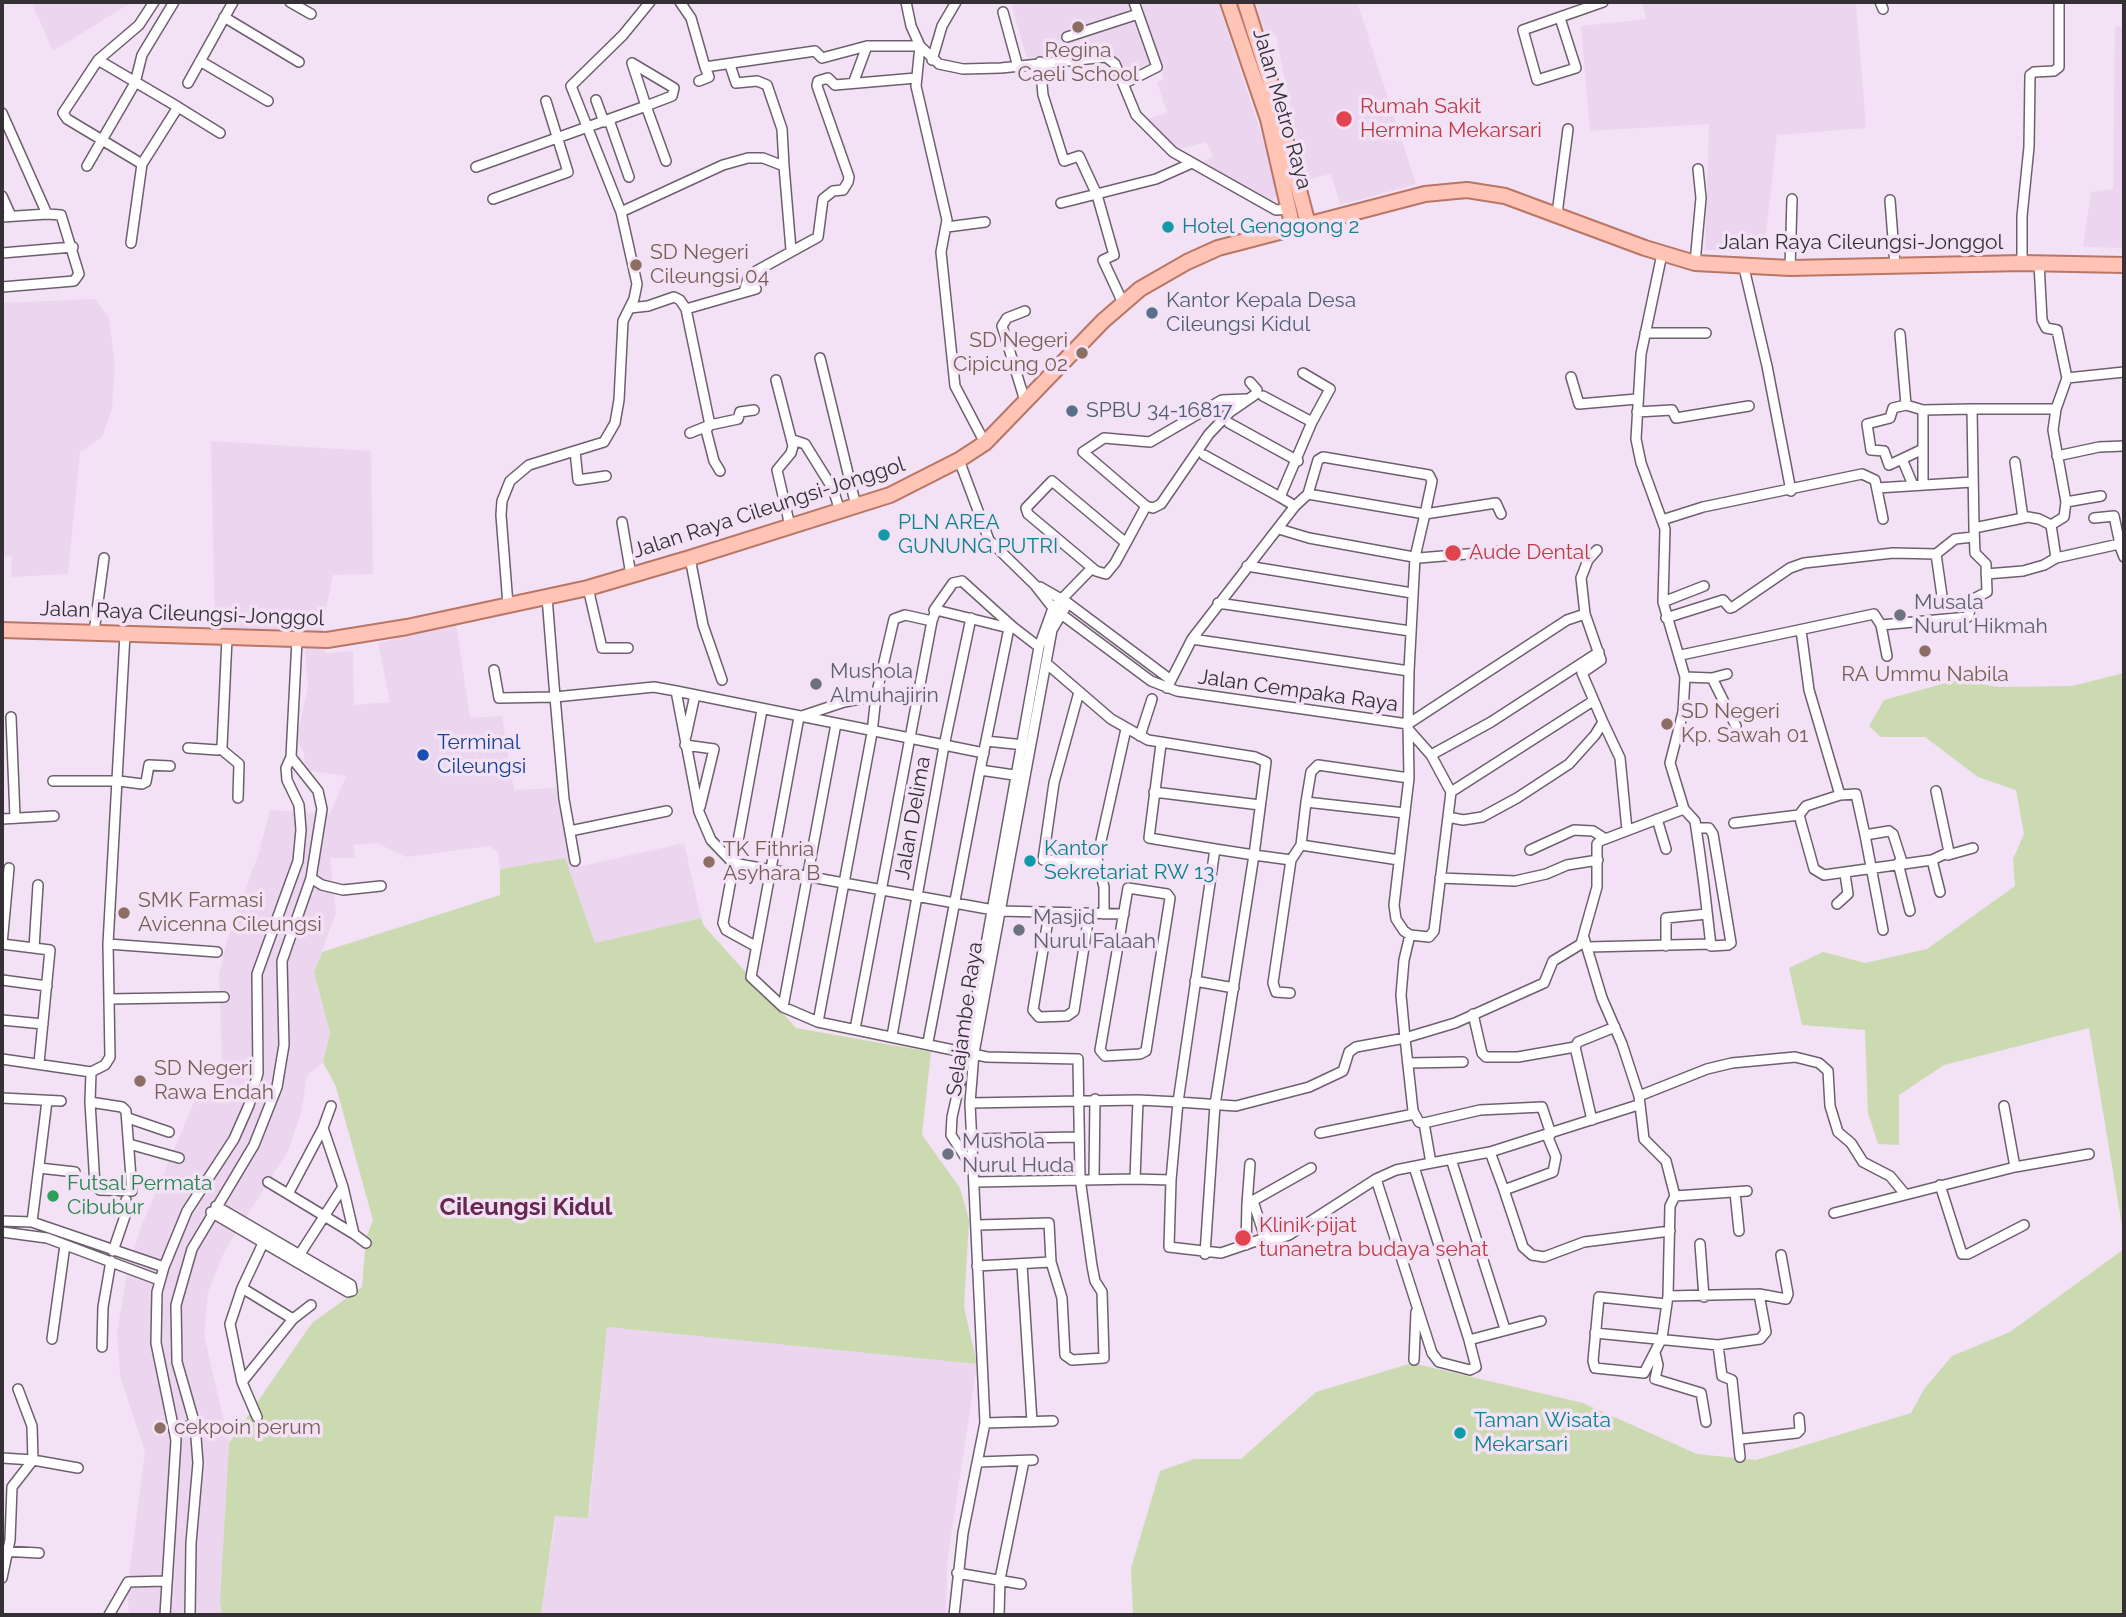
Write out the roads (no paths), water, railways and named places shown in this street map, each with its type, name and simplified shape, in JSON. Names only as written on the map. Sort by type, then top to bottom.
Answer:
[{"type":"main road","name":"Jalan Metro Raya","points":[[1228,2],[1268,120],[1289,208],[1300,226]]},
{"type":"main road","name":"Jalan Metro Raya","points":[[1245,2],[1270,81],[1300,226]]},
{"type":"main road","name":"Jalan Raya Cileungsi-Jonggol","points":[[2,630],[297,640],[353,637],[588,588],[690,558],[890,495],[959,460],[985,443],[1140,289],[1218,248],[1425,194],[1467,190],[1505,196],[1662,254],[1695,263],[1744,268],[2022,263],[2124,265]]},
{"type":"street","points":[[142,164],[67,119],[63,113],[98,60],[139,25],[154,2]]},
{"type":"street","points":[[87,166],[135,83],[142,55],[174,2]]},
{"type":"street","points":[[188,83],[233,2]]},
{"type":"street","points":[[290,2],[312,14]]},
{"type":"street","points":[[508,605],[501,515],[506,490],[522,468],[604,442],[615,423],[621,378],[621,336],[624,318],[637,284],[621,212],[571,91],[573,81],[623,35],[650,2]]},
{"type":"street","points":[[680,2],[691,18],[709,77],[699,81]]},
{"type":"street","points":[[906,2],[911,26],[920,46],[932,60],[963,69],[1006,68],[1040,62],[1107,57],[1115,64],[1125,83],[1136,115],[1173,152],[1276,209],[1289,208]]},
{"type":"street","points":[[932,60],[942,26],[956,2]]},
{"type":"street","points":[[1125,83],[1157,67],[1134,2]]},
{"type":"street","points":[[1560,18],[1576,68],[1537,80],[1523,30],[1603,2]]},
{"type":"street","points":[[2022,263],[2030,75],[2034,72],[2054,71],[2059,66],[2059,2]]},
{"type":"street","points":[[1003,12],[1018,67]]},
{"type":"street","points":[[1067,37],[1138,14]]},
{"type":"street","points":[[224,18],[299,62]]},
{"type":"street","points":[[705,67],[815,51],[822,58],[867,46],[920,46]]},
{"type":"street","points":[[854,81],[867,46]]},
{"type":"street","points":[[920,46],[916,78],[947,227],[941,252],[955,386],[985,443]]},
{"type":"street","points":[[98,60],[220,133]]},
{"type":"street","points":[[200,61],[268,100]]},
{"type":"street","points":[[1040,62],[1043,95],[1064,161],[1079,156],[1097,195],[1114,255],[1103,260],[1123,303]]},
{"type":"street","points":[[476,167],[560,138],[586,128],[606,121],[646,106],[672,96],[674,88],[631,63],[646,106],[666,161]]},
{"type":"street","points":[[730,65],[736,83],[757,81],[767,85],[782,129],[790,250]]},
{"type":"street","points":[[1006,68],[1008,80]]},
{"type":"street","points":[[744,292],[749,275],[790,250],[818,237],[822,199],[833,191],[843,190],[849,177],[817,83],[825,78],[835,85],[854,81],[876,83],[916,78]]},
{"type":"street","points":[[596,100],[629,177]]},
{"type":"street","points":[[493,199],[568,172],[560,138],[546,101]]},
{"type":"street","points":[[131,243],[142,164],[178,107]]},
{"type":"street","points":[[2,113],[47,214]]},
{"type":"street","points":[[1557,214],[1568,129]]},
{"type":"street","points":[[621,212],[738,160],[763,158],[784,166]]},
{"type":"street","points":[[1061,203],[1156,179],[1192,163]]},
{"type":"street","points":[[1695,263],[1701,198],[1698,169]]},
{"type":"street","points":[[2,196],[6,217],[61,215],[73,247],[79,274],[74,281],[2,287]]},
{"type":"street","points":[[1790,268],[1792,199]]},
{"type":"street","points":[[1890,200],[1895,265]]},
{"type":"street","points":[[947,227],[985,222]]},
{"type":"street","points":[[2,253],[73,247]]},
{"type":"street","points":[[1662,254],[1645,333],[1637,399],[1636,439],[1641,463],[1662,520],[1667,542],[1663,602],[1666,618],[1681,655],[1685,677],[1683,712],[1670,763],[1684,809],[1694,819],[1711,944]]},
{"type":"street","points":[[2039,263],[2042,320],[2046,328],[2057,330],[2067,378],[2056,409],[2053,438],[2066,502],[2064,517],[2051,525]]},
{"type":"street","points":[[1744,268],[1762,342],[1791,491]]},
{"type":"street","points":[[686,309],[756,289]]},
{"type":"street","points":[[630,308],[648,306],[674,297],[680,300],[686,309],[710,425]]},
{"type":"street","points":[[1025,311],[1007,318],[1002,326],[1025,401]]},
{"type":"street","points":[[1645,333],[1706,333]]},
{"type":"street","points":[[1900,334],[1906,405]]},
{"type":"street","points":[[820,358],[856,506]]},
{"type":"street","points":[[2067,378],[2124,372]]},
{"type":"street","points":[[1164,682],[1218,603],[1279,528],[1312,422],[1330,389],[1303,373]]},
{"type":"street","points":[[1571,377],[1579,404],[1637,399]]},
{"type":"street","points":[[776,380],[793,440],[791,453],[777,470],[790,526]]},
{"type":"street","points":[[1246,399],[1222,400],[1150,442],[1104,438],[1083,452],[1146,506],[1153,508],[1161,504],[1209,434],[1257,391],[1250,382]]},
{"type":"street","points":[[1263,396],[1312,422]]},
{"type":"street","points":[[1923,449],[1889,465],[1884,451],[1872,451],[1867,425],[1890,418],[1893,408],[1906,405],[1923,410],[2056,409]]},
{"type":"street","points":[[1637,412],[1672,410],[1676,418],[1749,406]]},
{"type":"street","points":[[1881,625],[1964,619],[1972,611],[1973,599],[1987,592],[1985,563],[1975,556],[1972,409]]},
{"type":"street","points":[[690,433],[710,425],[737,420],[740,412],[754,410]]},
{"type":"street","points":[[1918,484],[1923,449],[1923,410]]},
{"type":"street","points":[[1229,423],[1298,461]]},
{"type":"street","points":[[710,425],[706,430],[714,461],[720,471]]},
{"type":"street","points":[[793,440],[805,444],[833,489],[840,511]]},
{"type":"street","points":[[2057,456],[2099,447],[2124,446]]},
{"type":"street","points":[[575,452],[578,481],[606,477]]},
{"type":"street","points":[[1204,455],[1287,502]]},
{"type":"street","points":[[1308,494],[1318,460],[1323,457],[1429,475],[1432,481],[1429,514],[1412,593],[1408,727],[1409,778],[1394,912],[1399,925],[1410,935],[1433,936],[1451,792],[1431,755],[1408,727]]},
{"type":"street","points":[[1902,459],[1918,484]]},
{"type":"street","points":[[959,460],[987,537],[1057,611],[1164,682]]},
{"type":"street","points":[[2015,462],[2023,518]]},
{"type":"street","points":[[1662,520],[1703,507],[1791,491],[1862,474],[1873,477],[1884,519]]},
{"type":"street","points":[[1126,543],[1054,482],[1049,482],[1026,511],[1102,574],[1108,572],[1126,543],[1146,506]]},
{"type":"street","points":[[1877,488],[1972,482]]},
{"type":"street","points":[[1287,502],[1308,494],[1429,514],[1496,503],[1501,513]]},
{"type":"street","points":[[2066,502],[2101,496]]},
{"type":"street","points":[[1666,618],[1723,600],[1730,608],[1733,607],[1790,568],[1804,563],[1893,553],[1936,554],[1955,539],[2023,518],[2033,517],[2051,525]]},
{"type":"street","points":[[2094,518],[2114,517],[2124,557]]},
{"type":"street","points":[[622,523],[631,575]]},
{"type":"street","points":[[2051,525],[2056,558]]},
{"type":"street","points":[[1279,528],[1309,538],[1421,558],[1503,551]]},
{"type":"street","points":[[1986,574],[2023,571],[2056,558],[2120,544]]},
{"type":"street","points":[[1597,550],[1582,573],[1585,614],[1599,652],[1600,664],[1582,673],[1620,758],[1627,830]]},
{"type":"street","points":[[1936,554],[1942,596]]},
{"type":"street","points":[[94,632],[104,558]]},
{"type":"street","points":[[690,558],[703,625],[722,680]]},
{"type":"street","points":[[1247,566],[1412,593]]},
{"type":"street","name":"Selajambe Raya","points":[[954,1615],[957,1573],[985,1423],[977,1266],[976,1182],[970,1103],[971,1052],[994,910],[1026,745],[1048,665],[1052,630],[1057,611],[1092,568]]},
{"type":"street","points":[[855,1029],[934,610],[953,583],[962,581],[1039,652],[1048,665],[1126,729],[1151,741],[1264,760],[1266,773],[1216,1105],[1205,1254]]},
{"type":"street","points":[[1035,585],[1065,601],[1164,682]]},
{"type":"street","points":[[1663,602],[1704,586]]},
{"type":"street","points":[[588,588],[602,649],[628,648]]},
{"type":"street","points":[[547,597],[562,788],[575,861]]},
{"type":"street","points":[[1218,603],[1410,631]]},
{"type":"street","points":[[934,610],[1011,627]]},
{"type":"street","points":[[986,741],[1026,745],[1039,652],[1057,611]]},
{"type":"street","points":[[1408,727],[1562,623],[1585,614]]},
{"type":"street","points":[[1681,655],[1874,614],[1881,625],[1887,656]]},
{"type":"street","points":[[818,1022],[873,733],[876,696],[894,619],[905,615],[932,621]]},
{"type":"street","name":"Jalan Delima","points":[[892,1036],[944,746],[971,618]]},
{"type":"street","points":[[928,1042],[980,770],[1011,627]]},
{"type":"street","points":[[1801,630],[1809,691],[1840,795]]},
{"type":"street","points":[[2,1059],[91,1072],[105,1065],[110,1057],[108,944],[125,634]]},
{"type":"street","points":[[221,749],[227,638]]},
{"type":"street","points":[[1192,639],[1409,671]]},
{"type":"street","points":[[190,1615],[188,1588],[198,1463],[156,1343],[154,1320],[159,1280],[187,1211],[234,1139],[249,1105],[258,1073],[257,974],[298,861],[300,814],[287,780],[286,768],[291,757],[297,640]]},
{"type":"street","points":[[1431,755],[1491,722],[1599,652]]},
{"type":"street","points":[[494,670],[497,697],[555,697],[654,687],[873,733],[984,752]]},
{"type":"street","points":[[1685,677],[1712,678],[1727,674]]},
{"type":"street","points":[[1712,678],[1736,726]]},
{"type":"street","name":"Jalan Cempaka Raya","points":[[1164,682],[1183,692],[1408,727]]},
{"type":"street","points":[[676,691],[699,812],[710,840],[733,863],[994,910],[1049,914],[1114,914]]},
{"type":"street","points":[[1079,692],[1054,783],[1041,858],[1090,862],[1097,859]]},
{"type":"street","points":[[685,743],[695,695]]},
{"type":"street","points":[[799,717],[844,702],[876,696]]},
{"type":"street","points":[[1152,699],[1154,792],[1150,839],[1291,860]]},
{"type":"street","points":[[1451,792],[1593,701]]},
{"type":"street","points":[[755,946],[723,926],[762,710]]},
{"type":"street","points":[[11,717],[15,817]]},
{"type":"street","points":[[799,717],[751,975],[783,1007],[818,1022],[928,1042],[987,1057],[1077,1058],[1086,1099],[1094,1178]]},
{"type":"street","points":[[1448,817],[1463,820],[1482,817],[1517,798],[1580,755],[1603,722]]},
{"type":"street","points":[[783,1007],[836,724]]},
{"type":"street","points":[[1114,914],[1128,888],[1169,896],[1146,1051],[1140,1054],[1105,1056],[1100,1050],[1114,914],[1097,859],[1126,729]]},
{"type":"street","points":[[685,743],[714,749],[699,812]]},
{"type":"street","points":[[188,748],[221,749],[239,764],[238,798]]},
{"type":"street","points":[[165,1615],[165,1581],[185,1427],[177,1362],[176,1304],[188,1258],[213,1209],[254,1145],[277,1087],[284,1045],[282,961],[311,878],[322,809],[318,791],[291,757]]},
{"type":"street","points":[[53,782],[119,781],[144,784],[149,765],[170,766]]},
{"type":"street","points":[[1290,993],[1276,992],[1273,983],[1291,860],[1301,845],[1311,772],[1318,765],[1409,778]]},
{"type":"street","points":[[980,770],[1021,776]]},
{"type":"street","points":[[1936,791],[1948,855]]},
{"type":"street","points":[[1154,792],[1260,805]]},
{"type":"street","points":[[1734,823],[1799,815],[1806,806],[1840,795],[1859,794],[1883,930]]},
{"type":"street","points":[[1306,802],[1405,813]]},
{"type":"street","points":[[1684,809],[1604,838],[1597,844],[1597,887],[1586,942],[1602,998],[1615,1027],[1639,1100],[1644,1139],[1666,1161],[1675,1196],[1670,1206],[1667,1300],[1662,1338],[1655,1353],[1644,1373],[1598,1370],[1593,1364],[1599,1297],[1667,1300],[1759,1294],[1781,1299],[1788,1297],[1780,1255]]},
{"type":"street","points":[[570,831],[667,811]]},
{"type":"street","points":[[1799,815],[1814,869],[1832,876],[1900,863],[1933,860],[1973,848]]},
{"type":"street","points":[[2,819],[54,816]]},
{"type":"street","points":[[1657,819],[1666,849]]},
{"type":"street","points":[[970,1103],[1086,1099],[1236,1106],[1309,1087],[1340,1074],[1346,1066],[1349,1052],[1356,1047],[1405,1038],[1540,986],[1553,961],[1586,942],[1666,947],[1711,944],[1714,947],[1731,943],[1713,834],[1709,828],[1696,828]]},
{"type":"street","points":[[1530,850],[1574,830],[1593,831],[1604,838]]},
{"type":"street","points":[[1865,835],[1891,832],[1909,911]]},
{"type":"street","points":[[1301,845],[1399,860]]},
{"type":"street","points":[[1215,849],[1178,1102],[1168,1246],[1172,1249],[1205,1254],[1229,1252],[1265,1238],[1289,1236],[1376,1179],[1414,1167],[1490,1152],[1549,1135],[1592,1120],[1707,1069],[1732,1063],[1795,1057],[1819,1063],[1828,1071],[1830,1106],[1838,1132],[1851,1143],[1863,1162],[1891,1176],[1905,1194]]},
{"type":"street","points":[[1440,878],[1515,881],[1546,874],[1567,865],[1598,860]]},
{"type":"street","points":[[1933,860],[1940,892]]},
{"type":"street","points":[[9,868],[2,944],[50,950],[39,1063]]},
{"type":"street","points":[[1837,904],[1848,894],[1844,874]]},
{"type":"street","points":[[311,878],[322,885],[343,890],[381,886]]},
{"type":"street","points":[[34,948],[38,885]]},
{"type":"street","points":[[1049,914],[1033,1010],[1039,1017],[1068,1016],[1074,1011],[1089,915]]},
{"type":"street","points":[[1666,947],[1666,918],[1707,914]]},
{"type":"street","points":[[1410,935],[1404,960],[1401,995],[1414,1114],[1419,1122],[1480,1110],[1542,1107],[1557,1163],[1553,1172],[1504,1190]]},
{"type":"street","points":[[108,944],[216,952]]},
{"type":"street","points":[[2,980],[47,986]]},
{"type":"street","points":[[1195,981],[1234,988]]},
{"type":"street","points":[[109,999],[224,998]]},
{"type":"street","points":[[1473,1014],[1482,1053],[1486,1058],[1518,1057],[1575,1047]]},
{"type":"street","points":[[2,1020],[43,1024]]},
{"type":"street","points":[[1592,1120],[1575,1047],[1578,1042],[1615,1027]]},
{"type":"street","points":[[971,1052],[951,1135],[975,1171]]},
{"type":"street","points":[[1409,1063],[1464,1062]]},
{"type":"street","points":[[90,1102],[122,1107],[128,1118],[132,1191],[97,1189],[93,1173],[90,1102],[91,1072]]},
{"type":"street","points":[[2,1098],[61,1101]]},
{"type":"street","points":[[978,1225],[1048,1222],[1051,1262],[1062,1298],[1065,1355],[1072,1360],[1104,1358],[1102,1292],[1093,1273],[1080,1178],[1078,1137],[1086,1099]]},
{"type":"street","points":[[1135,1179],[1138,1100]]},
{"type":"street","points":[[32,1222],[47,1101]]},
{"type":"street","points":[[288,1194],[323,1128],[331,1106]]},
{"type":"street","points":[[2004,1106],[2015,1167]]},
{"type":"street","points":[[1320,1133],[1414,1114]]},
{"type":"street","points":[[128,1118],[169,1132]]},
{"type":"street","points":[[1424,1123],[1431,1163]]},
{"type":"street","points":[[323,1128],[343,1187],[354,1234]]},
{"type":"street","points":[[972,1139],[1078,1137]]},
{"type":"street","points":[[129,1144],[179,1158]]},
{"type":"street","points":[[1490,1152],[1523,1247],[1532,1255],[1544,1257],[1584,1242],[1670,1231]]},
{"type":"street","points":[[1834,1213],[2015,1167],[2089,1154]]},
{"type":"street","points":[[1451,1159],[1505,1329]]},
{"type":"street","points":[[1246,1245],[1250,1164]]},
{"type":"street","points":[[1376,1179],[1429,1345],[1439,1362],[1466,1371],[1473,1369],[1476,1367],[1469,1340],[1414,1167]]},
{"type":"street","points":[[39,1168],[75,1172]]},
{"type":"street","points":[[1250,1202],[1311,1168]]},
{"type":"street","points":[[976,1182],[1080,1178],[1171,1180]]},
{"type":"street","points":[[268,1182],[366,1243]]},
{"type":"street","points":[[1940,1185],[1962,1254],[2024,1225]]},
{"type":"street","points":[[298,1257],[343,1187]]},
{"type":"street","points":[[1675,1196],[1747,1191]]},
{"type":"street","points":[[1735,1192],[1739,1231]]},
{"type":"street","points":[[113,1251],[125,1216],[126,1200]]},
{"type":"street","points":[[1250,1202],[1265,1238]]},
{"type":"street","points":[[213,1209],[351,1285],[352,1291],[348,1292],[298,1257]]},
{"type":"street","points":[[2,1221],[32,1222],[164,1268]]},
{"type":"street","points":[[2,1232],[30,1234],[159,1280]]},
{"type":"street","points":[[257,1417],[242,1382],[230,1324],[242,1288],[265,1238]]},
{"type":"street","points":[[1700,1244],[1704,1297]]},
{"type":"street","points":[[52,1339],[65,1245]]},
{"type":"street","points":[[102,1347],[103,1307],[111,1261]]},
{"type":"street","points":[[977,1266],[1051,1262]]},
{"type":"street","points":[[1022,1265],[1032,1422]]},
{"type":"street","points":[[242,1288],[293,1319]]},
{"type":"street","points":[[1595,1333],[1718,1345],[1766,1336],[1759,1294]]},
{"type":"street","points":[[1414,1360],[1416,1304]]},
{"type":"street","points":[[242,1382],[293,1319],[312,1305]]},
{"type":"street","points":[[1469,1340],[1541,1321]]},
{"type":"street","points":[[1718,1345],[1722,1375],[1732,1380],[1741,1457]]},
{"type":"street","points":[[1655,1353],[1658,1365],[1656,1380],[1702,1393],[1706,1422]]},
{"type":"street","points":[[2,1576],[12,1487],[33,1460],[32,1426],[18,1389]]},
{"type":"street","points":[[1741,1439],[1797,1433],[1800,1430],[1799,1418]]},
{"type":"street","points":[[985,1423],[1054,1421]]},
{"type":"street","points":[[2,1458],[78,1468]]},
{"type":"street","points":[[978,1462],[1029,1461],[1000,1579],[999,1615]]},
{"type":"street","points":[[5,1551],[39,1553]]},
{"type":"street","points":[[957,1573],[1021,1584]]},
{"type":"street","points":[[109,1615],[128,1581],[165,1581]]},
{"type":"place","name":"Regina Caeli School","points":[[1078,27]]},
{"type":"place","name":"Rumah Sakit Hermina Mekarsari","points":[[1344,119]]},
{"type":"place","name":"Hotel Genggong 2","points":[[1168,227]]},
{"type":"place","name":"SD Negeri Cileungsi 04","points":[[636,265]]},
{"type":"place","name":"Kantor Kepala Desa Cileungsi Kidul","points":[[1152,313]]},
{"type":"place","name":"SD Negeri Cipicung 02","points":[[1082,353]]},
{"type":"place","name":"SPBU 34-16817","points":[[1072,411]]},
{"type":"place","name":"PLN AREA GUNUNG PUTRI","points":[[884,535]]},
{"type":"place","name":"Aude Dental","points":[[1453,553]]},
{"type":"place","name":"Musala Nurul Hikmah","points":[[1900,615]]},
{"type":"place","name":"RA Ummu Nabila","points":[[1925,651]]},
{"type":"place","name":"Mushola Almuhajirin","points":[[816,684]]},
{"type":"place","name":"SD Negeri Kp. Sawah 01","points":[[1667,724]]},
{"type":"place","name":"Terminal Cileungsi","points":[[423,755]]},
{"type":"place","name":"Kantor Sekretariat RW 13","points":[[1030,861]]},
{"type":"place","name":"TK Fithria Asyhara B","points":[[709,862]]},
{"type":"place","name":"SMK Farmasi Avicenna Cileungsi","points":[[124,913]]},
{"type":"place","name":"Masjid Nurul Falaah","points":[[1019,930]]},
{"type":"place","name":"SD Negeri Rawa Endah","points":[[140,1081]]},
{"type":"place","name":"Mushola Nurul Huda","points":[[948,1154]]},
{"type":"place","name":"Futsal Permata Cibubur","points":[[53,1196]]},
{"type":"place","name":"Klinik pijat tunanetra budaya sehat","points":[[1243,1238]]},
{"type":"place","name":"cekpoin perum","points":[[160,1428]]},
{"type":"place","name":"Taman Wisata Mekarsari","points":[[1460,1433]]},
{"type":"district","name":"Cileungsi Kidul","points":[[526,1208]]}]
